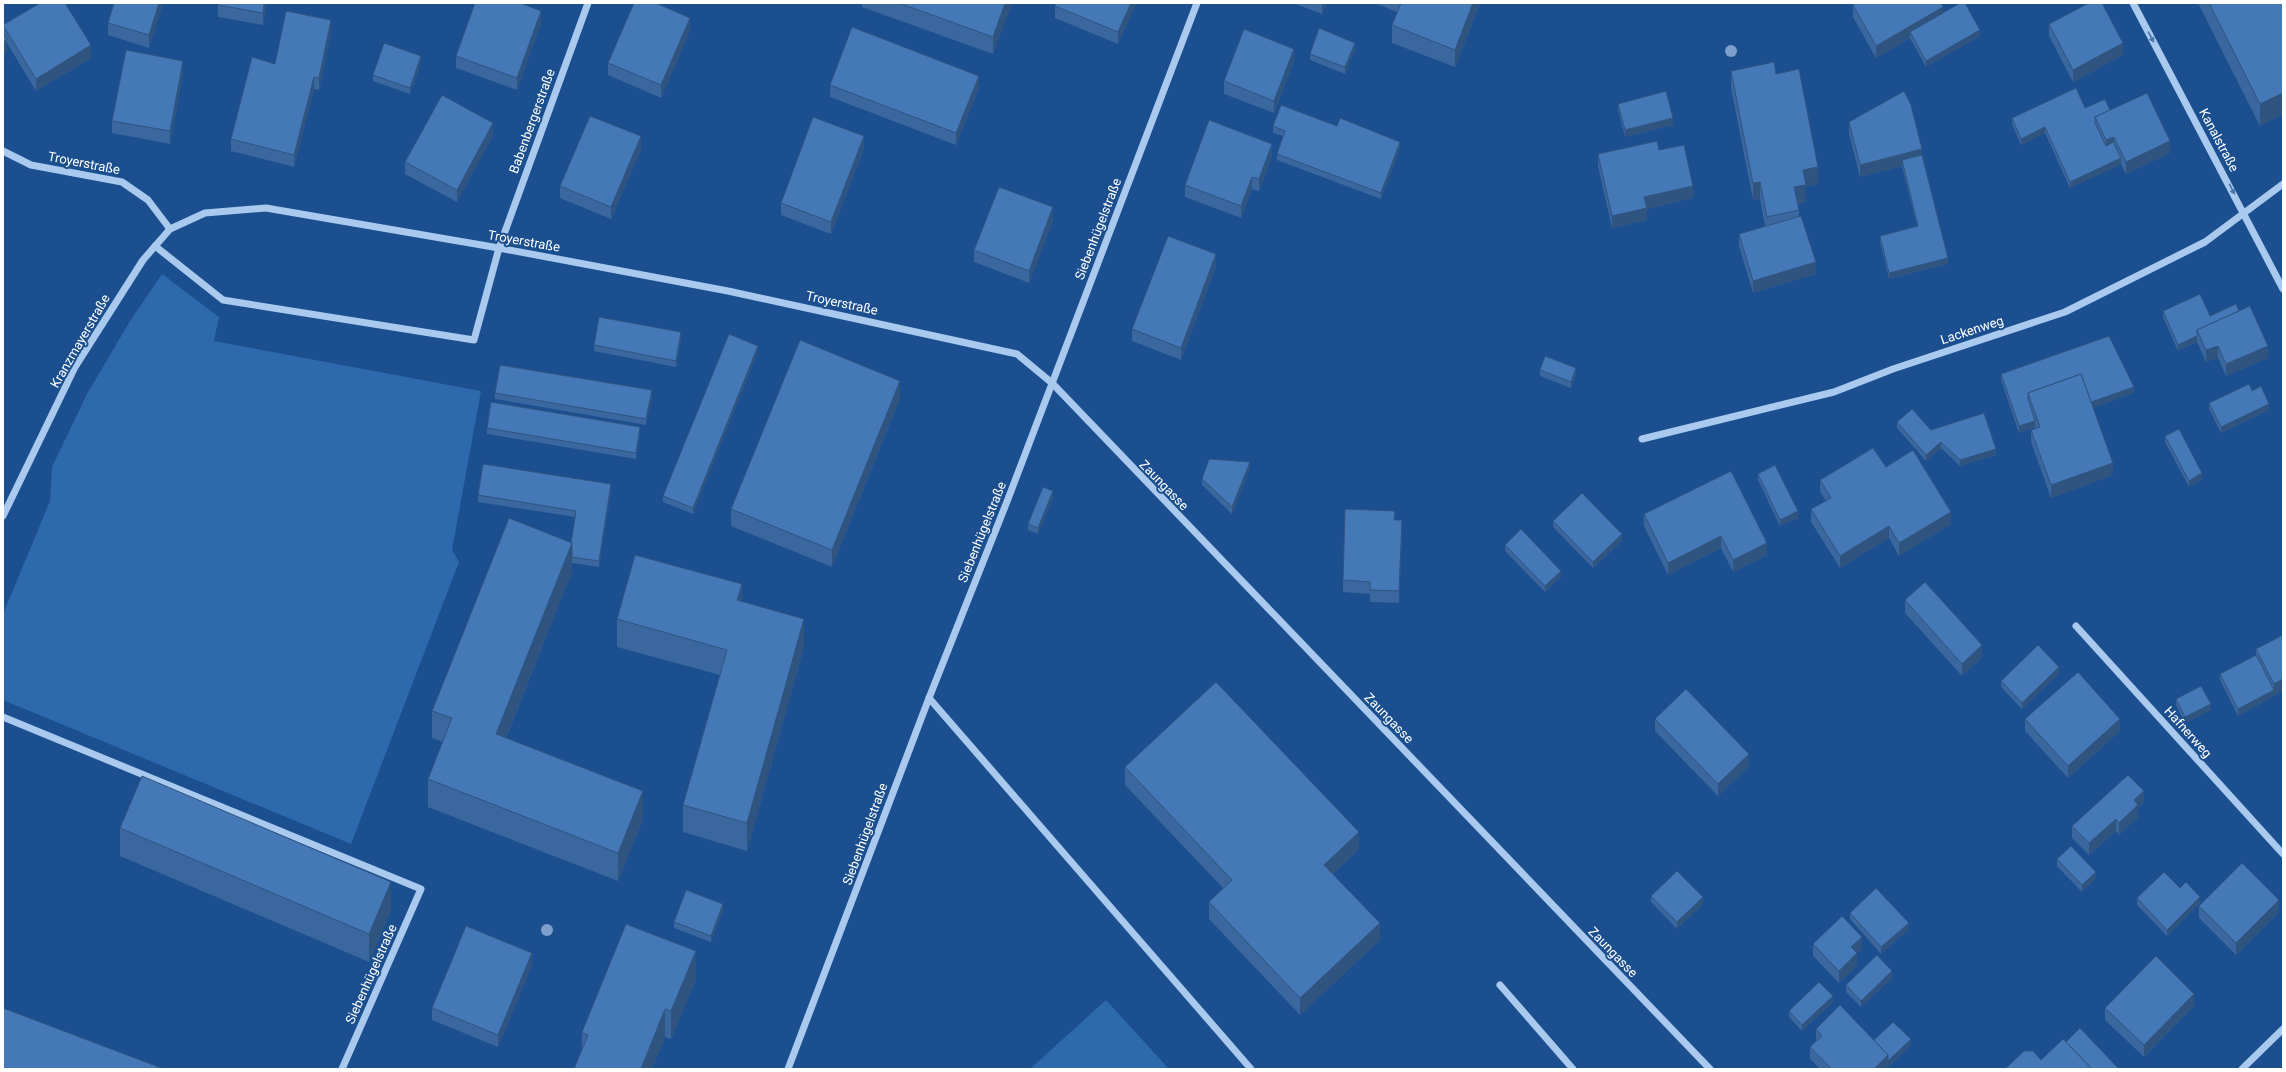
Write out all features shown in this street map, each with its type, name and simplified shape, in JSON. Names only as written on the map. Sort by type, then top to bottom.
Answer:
[{"type":"street","name":"Babenbergerstraße","points":[[155,246],[223,300],[474,340],[498,248],[588,3]]},
{"type":"street","name":"Siebenhügelstraße","points":[[788,1069],[929,698],[1052,383],[1197,3]]},
{"type":"street","name":"Kanalstraße","points":[[2133,3],[2283,289]]},
{"type":"street","name":"Troyerstraße","points":[[3,151],[31,165],[122,182],[148,200],[170,229],[206,213],[266,208],[498,248],[728,291],[1017,354],[1052,383]]},
{"type":"street","name":"Lackenweg","points":[[1642,439],[1834,392],[1893,369],[2065,312],[2205,242],[2243,211],[2283,184]]},
{"type":"street","name":"Kranzmayerstraße","points":[[3,516],[75,367],[143,260],[170,229]]},
{"type":"street","name":"Zaungasse","points":[[1052,383],[1710,1069]]},
{"type":"street","name":"Hafnerweg","points":[[2076,626],[2283,854]]},
{"type":"street","points":[[929,698],[1251,1069]]},
{"type":"street","name":"Siebenhügelstraße","points":[[3,717],[421,889],[342,1069]]},
{"type":"street","points":[[1500,985],[1573,1069]]},
{"type":"street","points":[[2242,1069],[2283,1029]]},
{"type":"shaded area","points":[[162,274],[219,317],[214,341],[481,391],[452,550],[459,562],[351,844],[3,700],[3,614],[50,501],[52,467],[87,394],[130,321]]},
{"type":"shaded area","points":[[1106,1000],[1169,1069],[1030,1069]]},
{"type":"building","points":[[40,3],[65,3],[91,45],[36,79],[3,25]]},
{"type":"building","points":[[114,3],[159,3],[149,35],[108,23]]},
{"type":"building","points":[[219,3],[264,3],[263,13],[218,5]]},
{"type":"building","points":[[475,3],[520,3],[541,11],[517,78],[456,56]]},
{"type":"building","points":[[634,3],[656,3],[690,18],[661,85],[608,63]]},
{"type":"building","points":[[899,3],[1005,3],[993,37]]},
{"type":"building","points":[[1056,3],[1131,3],[1118,32],[1055,6]]},
{"type":"building","points":[[1401,3],[1473,3],[1455,50],[1392,25]]},
{"type":"building","points":[[1857,3],[1941,3],[1943,7],[1876,46],[1853,5]]},
{"type":"building","points":[[1960,3],[1965,3],[1980,30],[1926,61],[1910,32]]},
{"type":"building","points":[[2089,3],[2102,3],[2123,43],[2073,70],[2049,24]]},
{"type":"building","points":[[2209,3],[2283,3],[2283,93],[2260,104]]},
{"type":"building","points":[[286,11],[331,20],[319,78],[314,77],[294,155],[231,139],[252,57],[275,64]]},
{"type":"building","points":[[852,27],[979,76],[956,133],[830,85]]},
{"type":"building","points":[[1319,28],[1355,43],[1345,67],[1310,54]]},
{"type":"building","points":[[1244,29],[1294,49],[1274,101],[1224,81]]},
{"type":"building","points":[[3,33],[7,40],[3,42]]},
{"type":"building","points":[[384,43],[421,56],[410,88],[373,75]]},
{"type":"building","points":[[126,50],[183,61],[170,131],[112,121]]},
{"type":"building","points":[[1774,62],[1776,74],[1799,69],[1818,167],[1803,170],[1806,185],[1794,187],[1799,210],[1767,217],[1760,182],[1753,183],[1731,71]]},
{"type":"building","points":[[2076,88],[2085,108],[2105,99],[2110,110],[2095,117],[2095,123],[2106,146],[2113,142],[2121,158],[2070,182],[2045,127],[2021,139],[2012,118]]},
{"type":"building","points":[[1666,91],[1673,118],[1625,130],[1618,104]]},
{"type":"building","points":[[1904,91],[1911,105],[1922,149],[1860,165],[1849,122]]},
{"type":"building","points":[[2147,93],[2170,141],[2126,162],[2114,137],[2106,140],[2095,117]]},
{"type":"building","points":[[442,95],[493,123],[457,190],[405,162]]},
{"type":"building","points":[[1281,105],[1337,126],[1340,118],[1400,142],[1381,193],[1277,154],[1285,131],[1273,126]]},
{"type":"building","points":[[590,116],[641,136],[611,207],[560,186]]},
{"type":"building","points":[[813,117],[864,136],[831,222],[781,203]]},
{"type":"building","points":[[1209,120],[1272,144],[1259,179],[1252,177],[1241,206],[1185,185]]},
{"type":"building","points":[[1657,141],[1659,150],[1684,145],[1693,186],[1644,197],[1647,208],[1612,216],[1598,154]]},
{"type":"building","points":[[1922,155],[1948,258],[1889,273],[1880,236],[1918,226],[1902,160]]},
{"type":"building","points":[[999,187],[1053,207],[1029,271],[974,250]]},
{"type":"building","points":[[1801,216],[1816,262],[1753,281],[1739,234]]},
{"type":"building","points":[[1168,236],[1216,254],[1181,348],[1132,329]]},
{"type":"building","points":[[2200,294],[2210,316],[2236,304],[2239,311],[2197,330],[2197,336],[2178,345],[2163,311]]},
{"type":"building","points":[[2250,306],[2268,346],[2226,364],[2218,346],[2206,350],[2197,330]]},
{"type":"building","points":[[599,317],[681,332],[676,361],[594,345]]},
{"type":"building","points":[[729,334],[758,346],[693,508],[663,496]]},
{"type":"building","points":[[2109,336],[2134,387],[2091,402],[2081,374],[2028,393],[2028,399],[2035,421],[2019,426],[2001,374]]},
{"type":"building","points":[[800,340],[900,381],[832,550],[731,509]]},
{"type":"building","points":[[1545,356],[1576,368],[1571,382],[1540,370]]},
{"type":"building","points":[[500,365],[652,390],[646,419],[495,393]]},
{"type":"building","points":[[2081,374],[2113,463],[2051,485],[2031,430],[2040,427],[2028,393]]},
{"type":"building","points":[[2249,384],[2252,391],[2261,386],[2269,404],[2221,427],[2209,403]]},
{"type":"building","points":[[491,402],[640,427],[636,453],[487,428]]},
{"type":"building","points":[[1912,409],[1931,430],[1984,413],[1996,449],[1960,460],[1941,442],[1926,455],[1897,422]]},
{"type":"building","points":[[2179,429],[2202,473],[2189,481],[2165,436]]},
{"type":"building","points":[[1873,448],[1886,467],[1913,450],[1951,512],[1899,543],[1889,526],[1840,556],[1811,509],[1831,498],[1820,480]]},
{"type":"building","points":[[1209,459],[1250,462],[1232,507],[1202,479]]},
{"type":"building","points":[[483,464],[611,484],[599,561],[572,557],[571,543],[576,511],[478,495]]},
{"type":"building","points":[[1775,465],[1798,511],[1780,520],[1758,474]]},
{"type":"building","points":[[1731,471],[1767,543],[1733,560],[1721,536],[1668,563],[1644,514]]},
{"type":"building","points":[[1043,487],[1053,491],[1038,528],[1028,524]]},
{"type":"building","points":[[1582,493],[1622,534],[1593,562],[1553,521]]},
{"type":"building","points":[[1345,509],[1395,511],[1394,520],[1402,520],[1399,591],[1370,590],[1370,582],[1343,580]]},
{"type":"building","points":[[509,518],[572,543],[496,734],[643,791],[618,853],[428,779],[452,718],[432,711]]},
{"type":"building","points":[[1521,529],[1561,571],[1545,586],[1505,545]]},
{"type":"building","points":[[635,555],[742,584],[737,600],[804,619],[747,823],[683,805],[727,650],[617,619]]},
{"type":"building","points":[[1925,582],[1982,645],[1962,664],[1905,600]]},
{"type":"building","points":[[2283,635],[2283,679],[2274,684],[2256,649]]},
{"type":"building","points":[[2038,645],[2059,667],[2022,703],[2001,681]]},
{"type":"building","points":[[2256,655],[2274,690],[2238,709],[2220,674]]},
{"type":"building","points":[[2078,672],[2120,719],[2068,766],[2025,719]]},
{"type":"building","points":[[1216,682],[1359,832],[1324,865],[1380,923],[1300,998],[1209,902],[1232,880],[1125,767]]},
{"type":"building","points":[[2201,686],[2211,704],[2185,717],[2176,699]]},
{"type":"building","points":[[1686,689],[1749,754],[1718,784],[1655,719]]},
{"type":"building","points":[[2128,775],[2144,791],[2134,800],[2138,805],[2119,823],[2116,819],[2089,843],[2072,826]]},
{"type":"building","points":[[142,776],[391,882],[369,934],[120,828]]},
{"type":"building","points":[[2071,846],[2096,872],[2082,885],[2057,859]]},
{"type":"building","points":[[2242,863],[2279,900],[2236,943],[2199,906]]},
{"type":"building","points":[[1677,871],[1703,897],[1677,922],[1651,896]]},
{"type":"building","points":[[2164,872],[2180,888],[2186,882],[2200,897],[2167,930],[2137,898]]},
{"type":"building","points":[[1876,888],[1909,923],[1881,947],[1850,913]]},
{"type":"building","points":[[686,890],[723,904],[711,936],[674,922]]},
{"type":"building","points":[[1842,916],[1862,937],[1851,947],[1857,953],[1839,971],[1813,944]]},
{"type":"building","points":[[626,924],[696,951],[671,1011],[665,1009],[641,1069],[574,1069],[588,1035],[582,1032]]},
{"type":"building","points":[[466,926],[532,953],[498,1035],[432,1008]]},
{"type":"building","points":[[1877,955],[1892,971],[1861,1001],[1846,985]]},
{"type":"building","points":[[2156,956],[2194,994],[2144,1045],[2105,1008]]},
{"type":"building","points":[[1819,982],[1833,996],[1802,1025],[1789,1011]]},
{"type":"building","points":[[1840,1005],[1888,1055],[1874,1069],[1832,1069],[1810,1047],[1822,1036],[1816,1029]]},
{"type":"building","points":[[3,1008],[164,1069],[3,1069]]},
{"type":"building","points":[[1893,1022],[1911,1039],[1888,1061],[1888,1055],[1874,1040]]},
{"type":"building","points":[[2080,1028],[2118,1068],[2117,1069],[2092,1069],[2066,1042]]},
{"type":"building","points":[[2063,1039],[2092,1069],[2005,1069],[2024,1051],[2033,1051],[2041,1060]]}]
